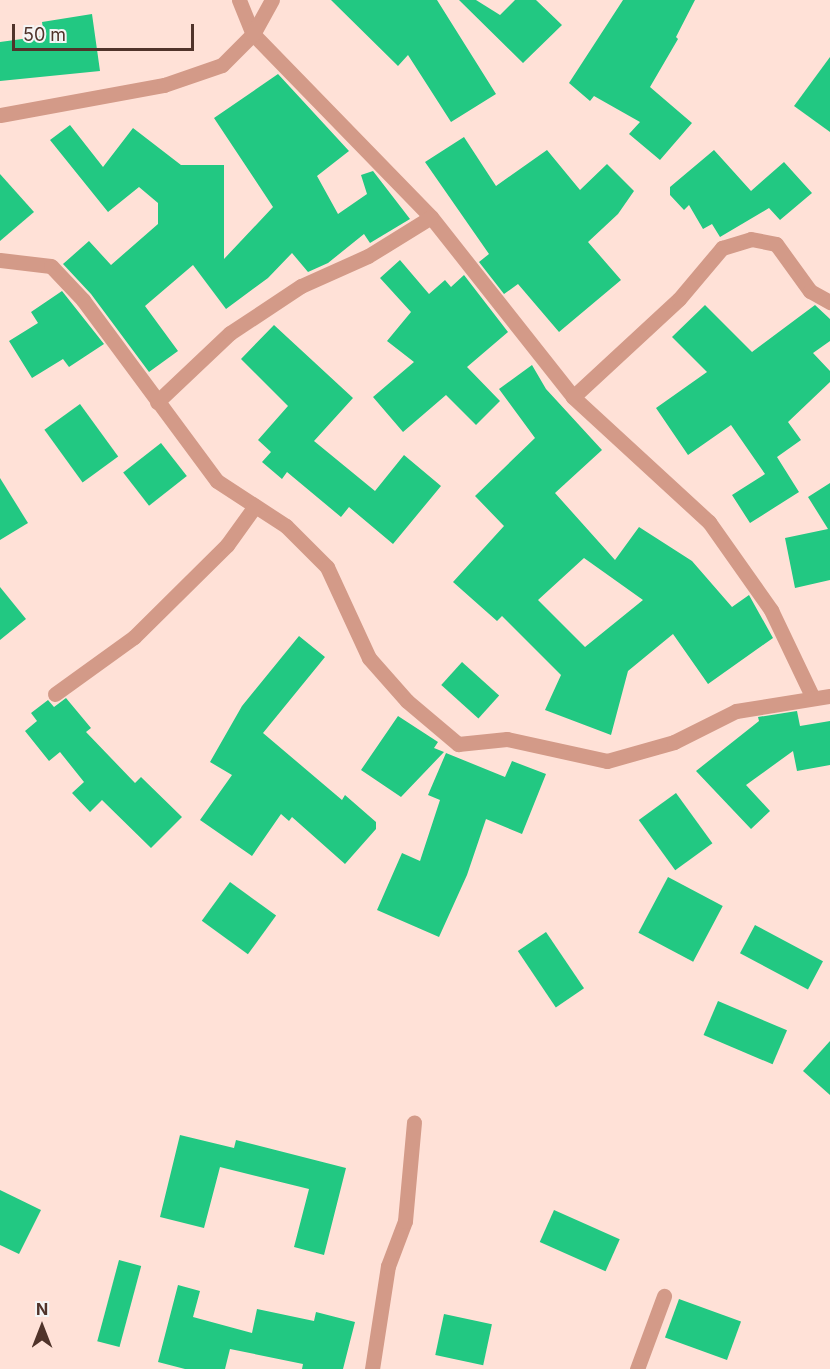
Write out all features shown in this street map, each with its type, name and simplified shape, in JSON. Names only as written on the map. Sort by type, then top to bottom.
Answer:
[{"type":"street","points":[[239,0],[253,34],[431,217],[573,397],[709,522],[771,610],[812,696]]},
{"type":"street","points":[[0,115],[164,86],[222,65],[253,34],[272,0]]},
{"type":"street","points":[[157,402],[230,333],[301,286],[368,256],[431,217]]},
{"type":"street","points":[[573,397],[679,299],[722,248],[751,239],[776,244],[810,291],[830,302]]},
{"type":"street","points":[[0,260],[51,266],[83,300],[217,481],[286,526],[327,567],[369,658],[407,701],[458,744],[507,739],[607,761],[674,742],[736,711],[812,696],[830,696]]},
{"type":"street","points":[[55,694],[134,637],[227,545],[255,506]]},
{"type":"street","points":[[372,1369],[388,1266],[405,1221],[414,1122]]},
{"type":"street","points":[[637,1369],[664,1296]]},
{"type":"building","points":[[331,0],[437,0],[496,94],[451,122],[408,55],[398,66]]},
{"type":"building","points":[[459,0],[476,0],[500,15],[515,0],[536,0],[562,25],[523,63]]},
{"type":"building","points":[[623,0],[695,0],[676,37],[678,39],[650,87],[692,123],[660,160],[629,134],[640,122],[594,96],[590,101],[569,83]]},
{"type":"building","points":[[92,14],[100,71],[0,81],[0,42],[44,36],[42,22]]},
{"type":"building","points":[[830,57],[830,132],[794,106]]},
{"type":"building","points":[[278,74],[349,151],[317,176],[338,214],[367,194],[361,175],[373,171],[410,219],[370,243],[364,234],[328,263],[308,272],[292,253],[268,278],[226,309],[193,265],[145,306],[178,351],[149,372],[91,294],[63,264],[89,241],[111,265],[158,224],[158,203],[139,187],[108,212],[50,140],[70,125],[103,167],[133,128],[181,165],[224,165],[224,259],[273,207],[214,118]]},
{"type":"building","points":[[464,137],[496,186],[547,150],[580,190],[607,164],[634,191],[618,214],[588,242],[621,280],[559,332],[518,284],[504,294],[479,262],[489,254],[425,162]]},
{"type":"building","points":[[714,150],[751,191],[784,162],[812,193],[780,220],[769,208],[720,237],[712,224],[703,229],[689,205],[684,210],[670,195],[670,187]]},
{"type":"building","points":[[0,174],[34,212],[0,241]]},
{"type":"building","points":[[400,260],[429,294],[445,280],[451,287],[464,275],[508,332],[467,367],[500,401],[476,425],[446,395],[403,432],[373,397],[414,362],[387,341],[411,312],[380,278]]},
{"type":"building","points":[[62,291],[104,344],[69,367],[63,359],[32,378],[9,341],[38,323],[31,312]]},
{"type":"building","points":[[705,305],[752,352],[815,305],[830,319],[830,341],[813,353],[830,371],[830,382],[788,422],[801,440],[777,457],[799,492],[750,523],[732,495],[765,474],[731,425],[688,455],[656,408],[707,372],[672,337]]},
{"type":"building","points":[[274,325],[353,398],[314,441],[375,491],[404,455],[441,486],[393,544],[349,507],[341,517],[287,472],[282,479],[262,462],[271,452],[258,440],[288,406],[241,359]]},
{"type":"building","points":[[532,365],[546,389],[602,450],[555,493],[615,560],[639,527],[692,561],[732,607],[749,595],[773,638],[708,684],[673,634],[628,671],[611,735],[545,710],[561,675],[502,616],[497,621],[453,582],[504,526],[475,496],[535,438],[499,389]],"holes":[[[584,558],[643,600],[585,647],[538,600]]]},
{"type":"building","points":[[80,404],[118,457],[83,482],[44,430]]},
{"type":"building","points":[[161,443],[187,476],[149,506],[123,473]]},
{"type":"building","points":[[0,478],[28,523],[0,540]]},
{"type":"building","points":[[830,483],[830,580],[795,588],[785,538],[828,529],[808,497]]},
{"type":"building","points":[[0,587],[26,619],[0,640]]},
{"type":"building","points":[[299,636],[325,657],[263,733],[342,800],[345,795],[376,822],[376,829],[345,864],[292,817],[289,821],[281,814],[252,856],[200,820],[232,775],[210,762],[242,706]]},
{"type":"building","points":[[462,662],[499,695],[478,718],[441,685]]},
{"type":"building","points":[[66,698],[91,728],[86,732],[135,783],[141,777],[182,817],[151,848],[102,800],[90,812],[72,793],[84,782],[60,752],[49,761],[25,731],[37,721],[31,713],[48,700],[54,707]]},
{"type":"building","points":[[797,711],[800,726],[830,721],[830,765],[797,771],[793,751],[746,785],[770,811],[751,829],[696,771],[759,721],[758,717]]},
{"type":"building","points":[[398,716],[438,742],[434,748],[444,752],[401,797],[361,770]]},
{"type":"building","points":[[446,753],[505,777],[512,761],[546,774],[522,834],[486,819],[467,875],[439,937],[377,910],[402,853],[420,861],[440,800],[428,795]]},
{"type":"building","points":[[676,793],[712,843],[675,870],[639,820]]},
{"type":"building","points":[[668,877],[723,906],[693,962],[638,933]]},
{"type":"building","points":[[230,882],[276,916],[248,954],[202,921]]},
{"type":"building","points":[[755,925],[823,961],[808,989],[740,953]]},
{"type":"building","points":[[546,932],[584,988],[556,1007],[518,951]]},
{"type":"building","points":[[718,1001],[787,1030],[773,1064],[704,1035]]},
{"type":"building","points":[[830,1041],[830,1095],[803,1071]]},
{"type":"building","points":[[180,1135],[234,1148],[236,1140],[346,1168],[324,1255],[294,1247],[309,1189],[220,1167],[204,1228],[160,1217]]},
{"type":"building","points":[[0,1190],[41,1210],[19,1254],[0,1245]]},
{"type":"building","points":[[554,1210],[620,1239],[606,1271],[540,1242]]},
{"type":"building","points":[[119,1260],[141,1266],[119,1347],[97,1341]]},
{"type":"building","points":[[178,1285],[200,1291],[193,1317],[252,1333],[257,1309],[314,1321],[316,1312],[355,1322],[343,1369],[302,1369],[303,1364],[230,1349],[225,1369],[185,1369],[158,1362]]},
{"type":"building","points":[[679,1299],[741,1322],[727,1360],[665,1338]]},
{"type":"building","points":[[444,1314],[492,1324],[483,1365],[435,1355]]}]
